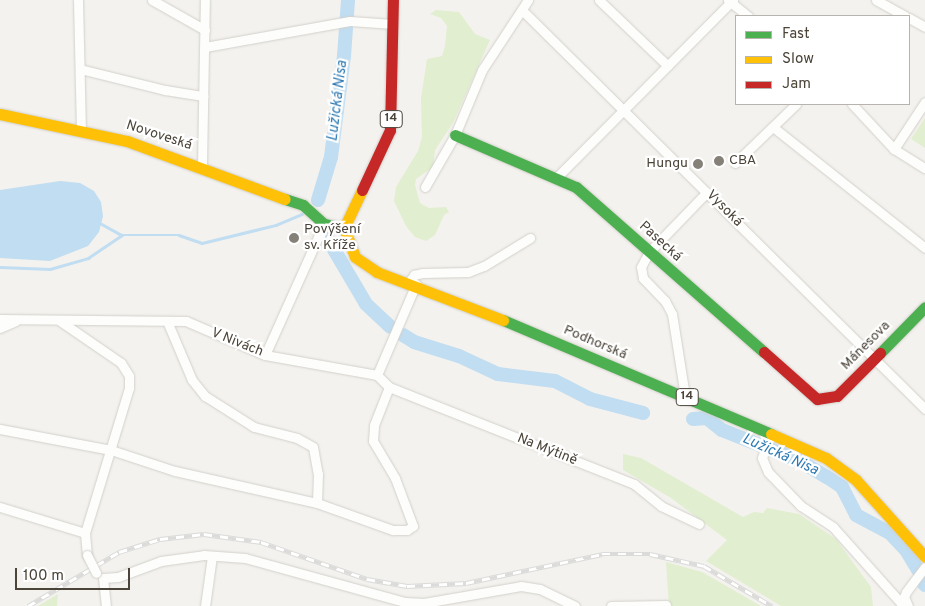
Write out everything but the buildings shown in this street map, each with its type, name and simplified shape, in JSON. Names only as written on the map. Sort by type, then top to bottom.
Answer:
[{"type":"street","points":[[78,0],[81,129]]},
{"type":"street","points":[[152,0],[206,30]]},
{"type":"street","points":[[202,166],[206,0]]},
{"type":"street","name":"14","points":[[344,228],[390,130],[393,0]]},
{"type":"street","points":[[425,187],[454,135],[482,70],[528,0]]},
{"type":"street","points":[[599,0],[668,66]]},
{"type":"street","points":[[876,0],[903,15]]},
{"type":"street","points":[[557,177],[730,1],[747,15]]},
{"type":"street","name":"Vysoká","points":[[522,10],[925,408]]},
{"type":"street","points":[[910,19],[925,27]]},
{"type":"street","points":[[206,47],[350,21],[393,24]]},
{"type":"street","points":[[80,69],[165,90],[204,96]]},
{"type":"street","points":[[894,149],[925,102]]},
{"type":"street","points":[[735,163],[795,105]]},
{"type":"street","points":[[853,105],[894,149],[925,168]]},
{"type":"street","name":"Novoveská","points":[[0,114],[81,129],[202,166],[304,205],[324,224]]},
{"type":"street","points":[[772,127],[925,248]]},
{"type":"street","name":"Pasecká","points":[[454,135],[557,177],[576,187],[806,392],[825,400]]},
{"type":"street","points":[[685,396],[672,314],[665,302],[643,278],[641,268],[649,252],[707,192]]},
{"type":"street","points":[[265,354],[324,224],[344,228]]},
{"type":"street","name":"Podhorská","points":[[344,228],[355,257],[377,272],[412,283],[685,396],[768,436],[826,458],[845,470],[925,557]]},
{"type":"street","points":[[376,375],[414,275],[468,272],[484,266],[530,238]]},
{"type":"street","name":"Mánesova","points":[[825,400],[837,396],[925,307]]},
{"type":"street","name":"V Nivách","points":[[0,319],[186,321],[265,354],[376,375]]},
{"type":"street","points":[[0,328],[18,320]]},
{"type":"street","points":[[60,320],[121,364],[129,376],[129,388],[85,533],[87,555],[100,576],[106,606]]},
{"type":"street","points":[[168,321],[192,380],[206,396],[254,427],[297,438],[313,446],[318,474],[317,503]]},
{"type":"street","name":"Na Mýtině","points":[[376,375],[389,387],[634,484],[661,506],[699,524]]},
{"type":"street","points":[[0,429],[111,450],[175,470],[317,503],[393,530],[407,530],[413,526],[395,478],[373,440],[374,425],[389,387]]},
{"type":"street","points":[[768,436],[763,453],[768,472],[801,506],[833,528],[900,603],[907,604],[906,592],[925,567]]},
{"type":"street","points":[[0,507],[85,533]]},
{"type":"street","points":[[100,576],[118,577],[160,561],[212,556],[245,558],[374,596],[424,605],[521,586],[540,589],[575,606]]},
{"type":"street","points":[[205,606],[212,556]]},
{"type":"street","points":[[611,606],[666,604]]},
{"type":"green space","points":[[436,10],[459,12],[475,34],[490,40],[453,123],[435,150],[433,167],[416,179],[415,185],[420,203],[429,208],[446,207],[449,212],[444,215],[435,235],[426,241],[415,237],[406,226],[394,201],[396,187],[418,151],[422,137],[421,98],[427,59],[442,56],[445,46],[447,26],[441,18],[430,14]]},
{"type":"green space","points":[[925,118],[925,148],[911,139]]},
{"type":"green space","points":[[623,454],[641,458],[743,517],[754,512],[763,513],[767,508],[799,514],[836,539],[871,587],[873,606],[781,606],[706,561],[727,540],[671,498],[623,470]]},
{"type":"green space","points":[[666,562],[702,572],[761,606],[669,606]]},
{"type":"green space","points":[[58,594],[57,606],[38,606]]},
{"type":"water","points":[[60,181],[80,183],[94,191],[101,202],[103,216],[99,232],[88,246],[50,261],[0,258],[0,190]]},
{"type":"waterway","name":"Lužická Nisa","points":[[318,200],[331,157],[344,56],[348,0]]},
{"type":"waterway","points":[[0,267],[50,269],[88,258],[122,235],[179,235],[202,243],[276,225],[302,214]]},
{"type":"waterway","points":[[100,223],[122,235]]},
{"type":"waterway","name":"Lužická Nisa","points":[[326,236],[366,304],[390,326]]},
{"type":"waterway","name":"Lužická Nisa","points":[[403,335],[414,342],[459,356],[498,374],[555,381],[590,399],[643,413]]},
{"type":"waterway","name":"Lužická Nisa","points":[[693,419],[707,418],[722,430],[800,461],[842,487],[856,515],[890,533],[906,550],[918,570]]},
{"type":"waterway","name":"Lužická Nisa","points":[[920,579],[925,585]]},
{"type":"railway","points":[[28,606],[119,552],[160,539],[204,534],[261,542],[367,579],[407,586],[466,583],[602,554],[650,554],[704,566],[772,606]]},
{"type":"traffic: fast","points":[[455,135],[576,187],[764,352]]},
{"type":"traffic: fast","points":[[285,199],[303,205],[324,224],[344,228]]},
{"type":"traffic: fast","points":[[880,353],[925,307]]},
{"type":"traffic: fast","points":[[503,320],[771,434]]},
{"type":"traffic: slow","points":[[0,114],[127,141],[285,199]]},
{"type":"traffic: slow","points":[[362,190],[344,228],[355,257],[377,272],[503,320]]},
{"type":"traffic: slow","points":[[771,434],[826,458],[856,480],[925,557]]},
{"type":"traffic: jam","points":[[362,190],[390,130],[393,0]]},
{"type":"traffic: jam","points":[[764,352],[817,399],[837,396],[880,353]]},
{"type":"place","name":"CBA","points":[[719,161]]},
{"type":"place","name":"Hungu","points":[[698,164]]},
{"type":"place","name":"Povýšení sv. Kříže","points":[[294,238]]}]
